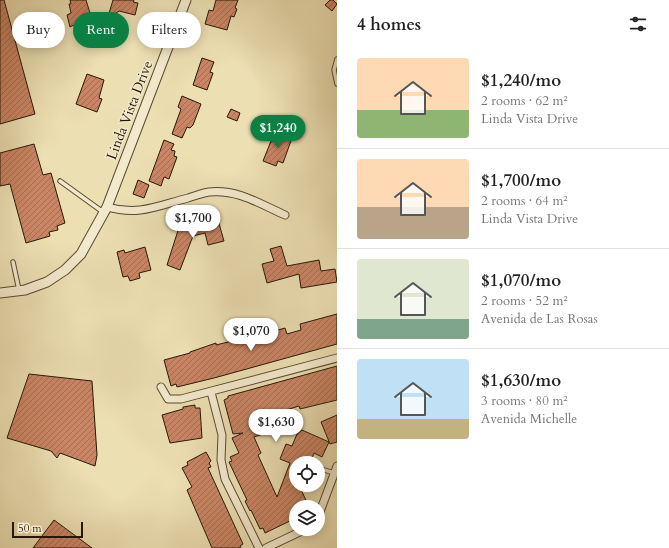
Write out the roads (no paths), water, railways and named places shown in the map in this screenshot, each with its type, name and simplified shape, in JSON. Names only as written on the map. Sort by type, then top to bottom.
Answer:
[{"type":"street","name":"Linda Vista Drive","points":[[0,293],[20,291],[47,282],[65,270],[81,254],[105,210],[186,0]]},
{"type":"street","points":[[105,210],[137,212],[209,192],[229,193],[254,199],[285,215]]},
{"type":"street","points":[[161,388],[168,400],[181,399],[337,358]]},
{"type":"street","points":[[212,392],[222,435],[221,460],[225,479],[258,548]]},
{"type":"street","points":[[324,500],[337,466]]},
{"type":"street","points":[[266,548],[291,536]]},
{"type":"lane","points":[[337,59],[334,70],[337,84]]},
{"type":"lane","points":[[60,181],[105,210]]},
{"type":"lane","points":[[13,262],[20,291]]},
{"type":"lane","points":[[325,470],[334,473]]}]
